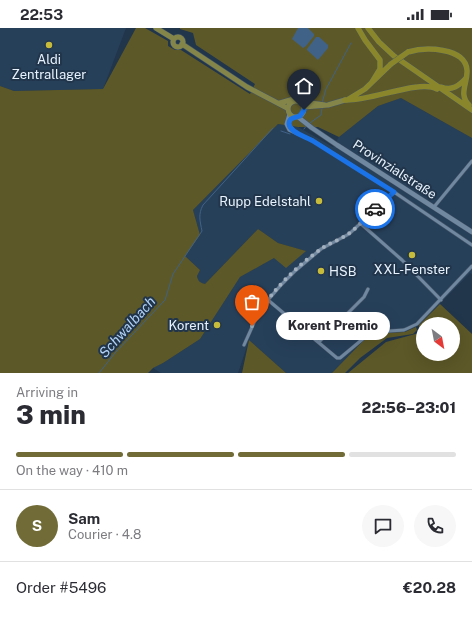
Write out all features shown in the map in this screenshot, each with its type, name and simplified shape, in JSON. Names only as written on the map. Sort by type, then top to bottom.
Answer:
[{"type":"highway","points":[[358,28],[364,40],[380,60],[380,68],[372,82]]},
{"type":"highway","points":[[368,28],[375,38],[388,51],[472,110]]},
{"type":"highway","points":[[345,100],[358,94],[391,64],[408,52],[432,48],[447,51],[463,61],[466,66],[467,76],[463,91],[465,101],[472,110]]},
{"type":"highway","points":[[432,82],[442,88],[455,88],[467,76]]},
{"type":"highway","points":[[345,100],[357,100],[421,86],[435,87],[455,98]]},
{"type":"main road","points":[[156,28],[174,39],[180,37],[182,44],[247,88],[267,99],[288,106],[296,116],[304,107],[327,105],[345,100]]},
{"type":"main road","points":[[279,103],[297,98],[319,105]]},
{"type":"main road","points":[[288,106],[294,101],[299,101],[304,107]]},
{"type":"main road","name":"Provinzialstraße","points":[[296,116],[312,128],[472,232]]},
{"type":"street","points":[[296,116],[286,121],[286,126],[289,130],[312,140],[394,192],[472,245]]},
{"type":"street","points":[[434,207],[472,161]]},
{"type":"street","points":[[244,345],[257,316],[268,300],[295,271],[316,252],[349,234],[394,192]]},
{"type":"street","points":[[360,223],[402,260],[441,300]]},
{"type":"street","points":[[268,300],[337,358],[340,358],[370,334],[381,331],[404,330],[417,324],[472,266]]},
{"type":"street","points":[[319,342],[364,297],[368,289]]},
{"type":"shaded area","points":[[0,28],[126,28],[103,89],[14,91],[0,86]]},
{"type":"shaded area","points":[[136,28],[145,28],[168,41],[168,46],[175,50],[181,50],[250,94],[255,84],[196,45],[193,33],[180,28],[472,28],[472,138],[401,98],[378,106],[339,137],[318,127],[298,127],[278,124],[193,210],[200,235],[185,256],[200,270],[197,278],[200,282],[205,284],[258,229],[278,243],[306,251],[286,268],[274,258],[240,277],[200,339],[153,368],[148,373],[0,373],[0,86],[14,91],[103,89]]},
{"type":"shaded area","points":[[298,28],[308,28],[314,34],[314,36],[303,48],[292,39]]},
{"type":"shaded area","points":[[316,37],[319,37],[328,45],[328,48],[318,60],[307,50]]},
{"type":"shaded area","points":[[401,98],[472,138],[472,274],[470,273],[427,317],[416,317],[416,326],[405,332],[381,333],[364,340],[332,373],[286,373],[249,340],[238,373],[161,373],[153,368],[200,339],[240,277],[274,258],[305,251],[278,243],[258,229],[205,284],[201,283],[197,276],[200,270],[185,256],[200,235],[193,210],[278,124],[298,127],[333,147],[339,137],[378,106]]},
{"type":"shaded area","points":[[440,304],[454,317],[427,317]]},
{"type":"shaded area","points":[[460,323],[472,334],[472,373],[348,373],[386,342],[416,334],[416,361],[460,361]]},
{"type":"shaded area","points":[[416,327],[416,331],[413,334],[387,338],[360,358],[345,373],[332,373],[364,340],[381,333],[405,332]]},
{"type":"shaded area","points":[[249,340],[286,373],[242,373]]},
{"type":"waterway","name":"Schwalbach","points":[[322,103],[326,89],[351,43]]},
{"type":"waterway","name":"Schwalbach","points":[[310,123],[321,115],[322,108]]},
{"type":"waterway","name":"Schwalbach","points":[[304,129],[307,125]]},
{"type":"waterway","name":"Schwalbach","points":[[99,373],[115,353],[165,300],[173,274],[202,231],[200,215],[203,205],[273,128]]},
{"type":"waterway","points":[[281,131],[290,134]]},
{"type":"way so far","points":[[252,326],[262,307],[295,271],[321,249],[349,234],[375,209]]},
{"type":"place","name":"Aldi Zentrallager","points":[[49,45]]},
{"type":"place","name":"Rupp Edelstahl","points":[[319,201]]},
{"type":"place","name":"XXL-Fenster","points":[[412,255]]},
{"type":"place","name":"HSB","points":[[321,271]]},
{"type":"place","name":"Korent","points":[[217,325]]},
{"type":"place","name":"Korent Premio","points":[[252,326]]},
{"type":"route","points":[[304,110],[302,115],[293,117],[289,122],[289,125],[295,132],[312,140],[394,192],[375,209]]}]
